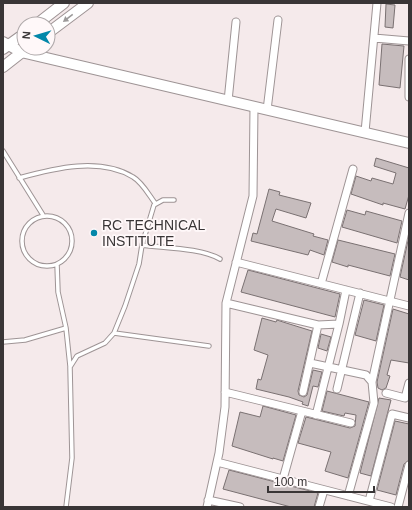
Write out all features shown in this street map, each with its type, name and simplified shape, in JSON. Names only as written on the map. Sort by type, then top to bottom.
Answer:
[{"type":"street","points":[[47,16],[64,3]]},
{"type":"street","points":[[56,27],[88,3]]},
{"type":"street","points":[[365,132],[377,3]]},
{"type":"street","points":[[267,110],[278,20]]},
{"type":"street","points":[[228,101],[236,22]]},
{"type":"street","points":[[374,38],[409,41]]},
{"type":"street","points":[[4,46],[16,39]]},
{"type":"street","points":[[4,46],[16,48]]},
{"type":"street","points":[[3,67],[17,56]]},
{"type":"street","points":[[48,56],[228,101],[409,143]]},
{"type":"street","points":[[409,59],[409,97]]},
{"type":"street","points":[[240,507],[207,503],[217,462],[225,407],[226,303],[253,196],[254,107]]},
{"type":"street","points":[[322,284],[354,169]]},
{"type":"street","points":[[348,496],[374,403],[372,382],[409,213]]},
{"type":"street","points":[[236,262],[409,306]]},
{"type":"street","points":[[316,414],[346,290]]},
{"type":"street","points":[[337,389],[360,293]]},
{"type":"street","points":[[226,303],[318,324],[339,324]]},
{"type":"street","points":[[303,392],[318,324]]},
{"type":"street","points":[[310,362],[366,375],[372,382]]},
{"type":"street","points":[[386,393],[405,398],[409,383]]},
{"type":"street","points":[[225,392],[351,423]]},
{"type":"street","points":[[283,479],[302,411]]},
{"type":"street","points":[[369,501],[392,414],[409,418]]},
{"type":"street","points":[[217,462],[391,507]]},
{"type":"street","points":[[398,507],[409,465]]},
{"type":"street","points":[[319,507],[324,490]]},
{"type":"lane","points":[[3,151],[42,215]]},
{"type":"lane","points":[[20,178],[45,171],[83,166],[114,169],[135,178],[155,203]]},
{"type":"lane","points":[[70,367],[76,356],[105,343],[114,333],[125,306],[155,203],[162,200],[174,200]]},
{"type":"lane","points":[[42,215],[57,217],[68,226],[71,234],[72,245],[65,258],[58,264],[48,266],[38,265],[28,258],[22,250],[21,237],[29,222],[42,215]]},
{"type":"lane","points":[[142,245],[214,255],[220,259]]},
{"type":"lane","points":[[58,264],[58,292],[66,328],[70,367],[72,458],[66,507]]},
{"type":"lane","points":[[3,342],[25,340],[66,328]]},
{"type":"lane","points":[[114,333],[209,346]]},
{"type":"building","points":[[386,4],[395,5],[393,28],[385,27]]},
{"type":"building","points":[[382,44],[404,46],[400,88],[379,85]]},
{"type":"building","points":[[376,158],[409,168],[409,195],[405,209],[383,203],[383,205],[351,194],[356,176],[371,181],[372,178],[393,184],[396,173],[374,166]]},
{"type":"building","points":[[269,189],[280,192],[279,195],[311,203],[306,218],[276,209],[272,221],[328,240],[324,255],[310,250],[308,255],[251,241],[253,233],[257,234]]},
{"type":"building","points":[[347,210],[365,215],[366,211],[402,221],[397,243],[342,227]]},
{"type":"building","points":[[409,236],[409,280],[400,277]]},
{"type":"building","points":[[338,240],[395,254],[390,276],[332,262]]},
{"type":"building","points":[[248,270],[340,294],[335,317],[241,292]]},
{"type":"building","points":[[364,300],[384,305],[376,341],[355,335]]},
{"type":"building","points":[[393,309],[409,314],[409,363],[391,360],[387,375],[390,376],[386,388],[382,390],[378,388],[377,382]]},
{"type":"building","points":[[262,318],[276,322],[277,320],[312,331],[298,391],[299,395],[304,397],[307,395],[313,370],[322,372],[318,387],[313,386],[308,406],[302,404],[303,402],[289,397],[256,389],[258,379],[261,380],[268,355],[254,350]]},
{"type":"building","points":[[321,334],[331,337],[327,351],[318,348]]},
{"type":"building","points":[[327,391],[369,402],[348,478],[325,471],[331,452],[298,443],[306,417],[350,428],[355,426],[356,415],[345,413],[344,416],[322,411]]},
{"type":"building","points":[[379,398],[391,400],[371,476],[360,473]]},
{"type":"building","points":[[263,406],[296,415],[283,461],[232,446],[240,412],[260,417]]},
{"type":"building","points":[[395,421],[409,424],[409,460],[404,464],[396,495],[377,490]]},
{"type":"building","points":[[229,470],[318,493],[314,507],[291,507],[223,489]]},
{"type":"place","name":"RC TECHNICAL INSTITUTE","points":[[94,233]]}]
